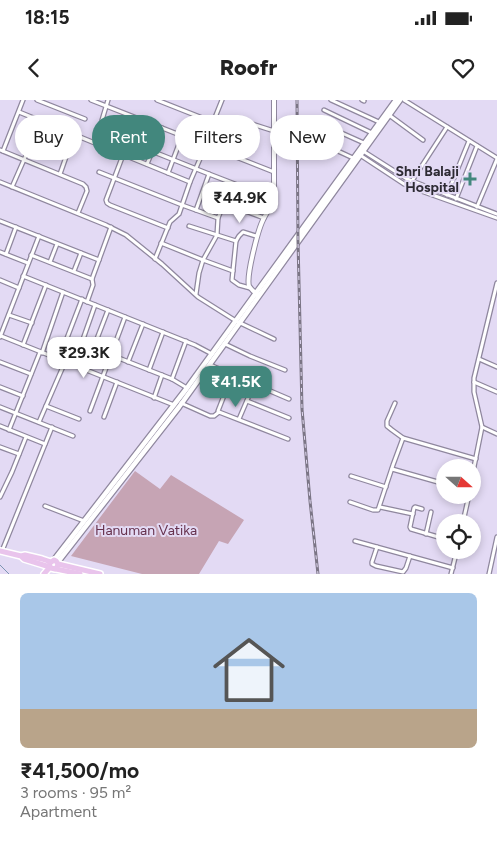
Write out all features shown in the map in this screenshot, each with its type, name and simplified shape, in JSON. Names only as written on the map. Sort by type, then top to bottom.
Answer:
[{"type":"main road","points":[[258,295],[353,158],[360,152],[396,100]]},
{"type":"main road","points":[[44,574],[53,566],[178,403],[187,388],[258,295],[360,152],[402,100]]},
{"type":"main road","points":[[53,566],[85,521],[209,365],[214,355],[225,344],[238,322]]},
{"type":"main road","points":[[1,551],[25,556],[80,574]]},
{"type":"main road","points":[[53,566],[100,574]]},
{"type":"street","points":[[15,155],[2,150],[23,100]]},
{"type":"street","points":[[37,100],[85,119]]},
{"type":"street","points":[[91,100],[129,115]]},
{"type":"street","points":[[103,115],[108,100]]},
{"type":"street","points":[[156,100],[163,101],[210,122],[214,120],[222,100]]},
{"type":"street","points":[[274,100],[274,115]]},
{"type":"street","points":[[332,100],[379,122]]},
{"type":"street","points":[[402,100],[497,159],[477,206]]},
{"type":"street","points":[[324,110],[372,133]]},
{"type":"street","points":[[18,112],[26,115]]},
{"type":"street","points":[[389,115],[423,140]]},
{"type":"street","points":[[412,181],[447,127]]},
{"type":"street","points":[[344,135],[364,144]]},
{"type":"street","points":[[447,195],[470,141]]},
{"type":"street","points":[[454,203],[477,146]]},
{"type":"street","points":[[360,152],[412,181],[497,214]]},
{"type":"street","points":[[360,152],[404,184],[497,218]]},
{"type":"street","points":[[344,154],[353,158]]},
{"type":"street","points":[[168,173],[175,155]]},
{"type":"street","points":[[165,156],[274,199]]},
{"type":"street","points":[[12,187],[24,160]]},
{"type":"street","points":[[26,160],[86,187],[86,194],[78,213]]},
{"type":"street","points":[[60,174],[65,160]]},
{"type":"street","points":[[122,160],[107,197],[107,203],[168,228]]},
{"type":"street","points":[[137,160],[190,182]]},
{"type":"street","points":[[148,164],[150,160]]},
{"type":"street","points":[[155,258],[172,219],[179,214],[200,160]]},
{"type":"street","points":[[244,160],[274,172]]},
{"type":"street","points":[[250,288],[248,280],[256,236],[274,199],[274,160]]},
{"type":"street","points":[[99,172],[218,218]]},
{"type":"street","points":[[196,210],[209,174]]},
{"type":"street","points":[[0,182],[78,213],[126,236],[155,258],[196,295],[238,322],[274,339]]},
{"type":"street","points":[[196,295],[203,260],[217,235],[218,218],[232,184]]},
{"type":"street","points":[[240,210],[264,218]]},
{"type":"street","points":[[0,221],[99,260]]},
{"type":"street","points":[[188,226],[236,241]]},
{"type":"street","points":[[6,254],[16,227]]},
{"type":"street","points":[[87,302],[93,285],[92,278],[111,228]]},
{"type":"street","points":[[256,236],[243,232],[238,236],[232,280],[250,288],[258,295]]},
{"type":"street","points":[[39,236],[9,314],[2,325],[0,337],[154,398],[178,403],[213,416],[218,412],[232,375]]},
{"type":"street","points":[[50,262],[57,243]]},
{"type":"street","points":[[161,243],[233,271]]},
{"type":"street","points":[[0,252],[28,263]]},
{"type":"street","points":[[74,271],[80,252]]},
{"type":"street","points":[[32,255],[92,278]]},
{"type":"street","points":[[23,276],[186,341],[214,355]]},
{"type":"street","points":[[0,280],[19,288]]},
{"type":"street","points":[[395,403],[386,421],[387,426],[403,438],[476,459],[482,427],[474,392],[474,382],[496,296],[497,283]]},
{"type":"street","points":[[23,345],[46,285]]},
{"type":"street","points":[[9,430],[64,292]]},
{"type":"street","points":[[59,359],[82,299]]},
{"type":"street","points":[[74,365],[95,305]]},
{"type":"street","points":[[85,370],[108,310]]},
{"type":"street","points":[[9,314],[32,323]]},
{"type":"street","points":[[90,411],[125,317]]},
{"type":"street","points":[[128,362],[143,324]]},
{"type":"street","points":[[149,370],[163,332]]},
{"type":"street","points":[[172,379],[186,341]]},
{"type":"street","points":[[225,344],[285,370]]},
{"type":"street","points":[[111,355],[172,379],[187,388]]},
{"type":"street","points":[[479,359],[497,367]]},
{"type":"street","points":[[0,362],[31,374]]},
{"type":"street","points":[[39,422],[65,362]]},
{"type":"street","points":[[209,365],[288,399]]},
{"type":"street","points":[[154,398],[162,375]]},
{"type":"street","points":[[104,417],[117,382]]},
{"type":"street","points":[[474,382],[497,392]]},
{"type":"street","points":[[239,419],[254,384]]},
{"type":"street","points":[[0,386],[23,396]]},
{"type":"street","points":[[247,401],[288,418]]},
{"type":"street","points":[[46,406],[79,419]]},
{"type":"street","points":[[0,407],[73,436]]},
{"type":"street","points":[[218,412],[288,439]]},
{"type":"street","points":[[0,426],[45,444]]},
{"type":"street","points":[[1,551],[52,427]]},
{"type":"street","points":[[482,427],[497,434]]},
{"type":"street","points":[[0,497],[26,436]]},
{"type":"street","points":[[350,502],[378,510],[403,438]]},
{"type":"street","points":[[0,447],[19,454]]},
{"type":"street","points":[[392,469],[436,481]]},
{"type":"street","points":[[350,476],[386,487]]},
{"type":"street","points":[[45,506],[85,521]]},
{"type":"street","points":[[380,507],[412,514]]},
{"type":"street","points":[[422,509],[414,507],[411,529],[436,537]]},
{"type":"street","points":[[426,534],[431,512]]},
{"type":"street","points":[[489,574],[497,537]]},
{"type":"street","points":[[355,541],[453,568]]},
{"type":"street","points":[[377,547],[372,562],[376,566],[403,572],[410,556]]},
{"type":"street","points":[[451,574],[455,559]]},
{"type":"green space","name":"Hanuman Vatika","points":[[135,471],[160,489],[171,475],[244,520],[228,544],[219,541],[199,574],[142,574],[71,556]]},
{"type":"waterway","points":[[0,565],[9,574]]},
{"type":"railway","points":[[297,100],[302,409],[318,574]]},
{"type":"place","name":"Shri Balaji Hospital","points":[[470,179]]}]
